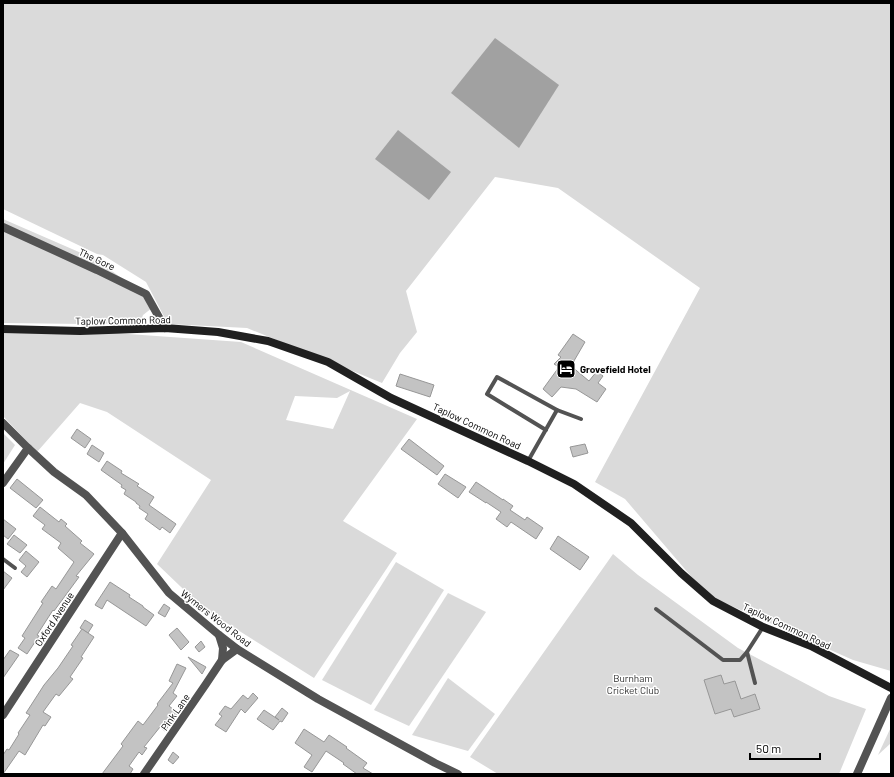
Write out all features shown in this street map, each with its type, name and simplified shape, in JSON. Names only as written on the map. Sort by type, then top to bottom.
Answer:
[{"type":"street","name":"The Gore","points":[[3,227],[146,294],[165,328]]},
{"type":"street","name":"Taplow Common Road","points":[[3,329],[80,331],[165,328],[218,332],[268,341],[328,362],[391,398],[528,461],[574,484],[631,523],[681,573],[713,601],[763,627],[811,646],[891,688]]},
{"type":"street","name":"Wymers Wood Road","points":[[3,423],[54,472],[86,495],[122,533],[169,593],[219,636],[237,649],[318,699],[458,774]]},
{"type":"street","points":[[3,483],[28,448]]},
{"type":"street","name":"Oxford Avenue","points":[[3,715],[122,533]]},
{"type":"street","points":[[219,636],[223,648],[222,660]]},
{"type":"street","name":"Pink Lane","points":[[144,774],[222,660],[237,649]]},
{"type":"street","points":[[857,774],[891,698]]},
{"type":"lane","points":[[546,430],[486,394],[497,377],[557,410],[581,419]]},
{"type":"lane","points":[[528,461],[557,410]]},
{"type":"lane","points":[[3,559],[15,568]]},
{"type":"lane","points":[[656,609],[723,660],[740,660],[763,627]]},
{"type":"lane","points":[[747,652],[755,683]]},
{"type":"green space","points":[[3,3],[891,3],[891,671],[853,660],[707,595],[625,499],[595,482],[700,288],[558,188],[495,177],[406,291],[417,332],[400,353],[382,383],[247,328],[168,324],[146,282],[103,255],[97,254],[3,209]]},
{"type":"green space","points":[[3,219],[95,259],[144,294],[152,308],[143,315],[140,323],[3,323]]},
{"type":"green space","points":[[3,333],[114,333],[241,342],[417,419],[343,521],[397,553],[314,678],[203,608],[157,564],[211,480],[107,412],[80,403],[37,452],[3,416]],"holes":[[[350,391],[333,429],[286,420],[295,396],[337,398]]]},
{"type":"green space","points":[[3,433],[15,445],[3,464]]},
{"type":"green space","name":"Burnham Cricket Club","points":[[613,554],[638,575],[738,648],[829,696],[866,709],[839,774],[498,774],[470,757]]},
{"type":"green space","points":[[396,562],[444,590],[371,705],[322,680]]},
{"type":"green space","points":[[448,593],[486,612],[409,726],[374,710]]},
{"type":"green space","points":[[448,678],[495,714],[468,751],[412,735]]},
{"type":"green space","points":[[891,727],[891,743],[878,755]]},
{"type":"shaded area","points":[[495,38],[559,85],[519,148],[451,93]]},
{"type":"shaded area","points":[[398,130],[451,172],[429,200],[375,159]]},
{"type":"building","name":"Grovefield Hotel","points":[[573,334],[585,342],[571,366],[589,381],[597,371],[603,376],[598,383],[606,389],[597,402],[576,389],[561,387],[552,397],[543,389],[559,367],[554,364],[561,357],[558,355]]},
{"type":"building","points":[[400,374],[434,385],[430,397],[396,386]]},
{"type":"building","points":[[77,429],[91,439],[85,448],[71,438]]},
{"type":"building","points":[[409,439],[444,466],[437,475],[401,449]]},
{"type":"building","points":[[585,444],[588,453],[573,457],[570,447]]},
{"type":"building","points":[[92,445],[104,453],[99,462],[87,454]]},
{"type":"building","points":[[107,461],[122,471],[121,473],[139,484],[137,486],[154,497],[149,505],[176,524],[170,533],[162,527],[160,530],[145,519],[148,514],[139,508],[140,506],[136,502],[124,494],[126,490],[121,487],[122,485],[101,470]]},
{"type":"building","points":[[445,474],[466,487],[458,498],[438,484]]},
{"type":"building","points":[[17,479],[43,500],[36,508],[10,488]]},
{"type":"building","points":[[476,482],[513,506],[510,510],[525,520],[527,517],[543,528],[536,539],[511,522],[507,527],[496,519],[501,512],[469,492]]},
{"type":"building","points":[[40,507],[59,522],[61,519],[67,524],[65,526],[82,541],[80,543],[94,554],[76,576],[79,577],[54,611],[53,610],[27,654],[18,648],[25,638],[22,636],[43,603],[41,602],[52,586],[56,589],[74,562],[58,548],[61,543],[42,529],[45,525],[33,516]]},
{"type":"building","points":[[3,519],[16,529],[8,539],[3,535]]},
{"type":"building","points":[[14,535],[27,545],[20,553],[7,544]]},
{"type":"building","points":[[558,536],[589,557],[580,570],[550,549]]},
{"type":"building","points":[[26,551],[39,562],[27,577],[21,572],[26,566],[19,560]]},
{"type":"building","points":[[3,571],[12,578],[3,590]]},
{"type":"building","points":[[110,582],[130,595],[129,597],[154,615],[146,626],[107,600],[102,609],[95,605]]},
{"type":"building","points":[[164,604],[170,608],[165,617],[158,613]]},
{"type":"building","points":[[85,620],[93,625],[88,633],[80,628]]},
{"type":"building","points":[[177,628],[189,642],[181,650],[169,635]]},
{"type":"building","points":[[82,629],[94,637],[81,657],[83,658],[70,677],[73,679],[59,696],[56,694],[43,712],[51,717],[45,726],[43,725],[25,755],[19,751],[3,774],[3,755],[7,749],[9,750],[30,715],[26,713],[44,685],[73,646],[71,645]]},
{"type":"building","points":[[201,641],[205,647],[199,652],[195,647]]},
{"type":"building","points":[[10,650],[19,655],[3,678],[3,660]]},
{"type":"building","points":[[188,657],[206,667],[202,674]]},
{"type":"building","points":[[177,664],[186,668],[173,693],[177,696],[169,706],[178,713],[165,731],[160,727],[144,747],[147,748],[142,755],[139,752],[129,766],[133,769],[130,774],[102,774],[123,746],[121,744],[138,721],[143,725],[173,683],[169,681]]},
{"type":"building","points":[[721,675],[724,684],[735,681],[741,699],[755,694],[760,709],[734,717],[731,709],[715,714],[704,680]]},
{"type":"building","points":[[253,693],[258,698],[245,713],[241,709],[226,732],[215,725],[222,716],[219,714],[225,706],[231,709],[243,695],[248,699]]},
{"type":"building","points":[[282,708],[288,713],[282,722],[280,721],[273,730],[257,719],[264,710],[279,720],[275,717]]},
{"type":"building","points":[[304,729],[324,742],[329,735],[367,763],[363,768],[373,774],[357,774],[326,751],[312,772],[304,767],[312,755],[295,743]]},
{"type":"building","points":[[173,752],[179,757],[173,764],[168,760]]},
{"type":"place","name":"Grovefield Hotel","points":[[566,369]]}]
